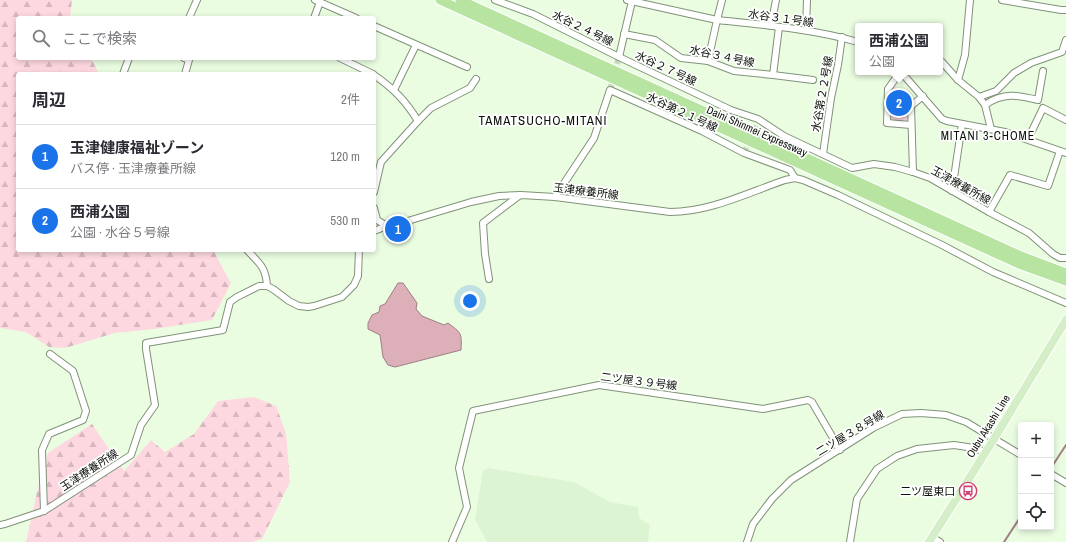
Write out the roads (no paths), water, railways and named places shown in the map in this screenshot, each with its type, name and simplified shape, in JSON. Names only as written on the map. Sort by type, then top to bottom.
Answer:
[{"type":"highway","name":"Daini Shinmei Expressway","points":[[440,0],[1019,264],[1066,281]]},
{"type":"highway","name":"Daini Shinmei Expressway","points":[[460,0],[1022,256],[1066,273]]},
{"type":"main road","name":"Oubu Akashi Line","points":[[931,540],[1066,320]]},
{"type":"street","points":[[190,16],[197,0]]},
{"type":"street","name":"水谷２４号線","points":[[495,0],[533,14],[619,57]]},
{"type":"street","points":[[708,61],[722,0]]},
{"type":"street","points":[[771,26],[776,0]]},
{"type":"street","points":[[806,30],[808,0]]},
{"type":"street","points":[[958,80],[965,56],[970,0]]},
{"type":"street","points":[[1002,0],[1066,10]]},
{"type":"street","points":[[314,16],[318,1],[352,16]]},
{"type":"street","name":"水谷２７号線","points":[[629,1],[619,57],[731,110],[758,119]]},
{"type":"street","name":"水谷３１号線","points":[[629,1],[717,20],[806,30],[855,41]]},
{"type":"street","points":[[376,27],[466,68]]},
{"type":"street","points":[[773,75],[779,27]]},
{"type":"street","name":"水谷３４号線","points":[[624,34],[655,40],[681,58],[708,61],[734,70],[813,80]]},
{"type":"street","name":"水谷第２２号線","points":[[822,154],[842,37]]},
{"type":"street","points":[[980,97],[996,91],[1014,73],[1031,63],[1062,52],[1066,40]]},
{"type":"street","points":[[394,90],[416,45]]},
{"type":"street","points":[[124,72],[128,60]]},
{"type":"street","points":[[186,72],[189,60]]},
{"type":"street","points":[[344,60],[369,72]]},
{"type":"street","points":[[943,63],[958,80],[980,97],[985,105],[990,129]]},
{"type":"street","points":[[985,105],[994,98],[1014,95],[1038,100],[1043,71]]},
{"type":"street","points":[[899,75],[888,89],[887,123],[911,125]]},
{"type":"street","points":[[904,75],[942,119],[1028,139],[1064,152],[1048,186],[1010,175],[989,212]]},
{"type":"street","points":[[376,76],[394,90],[410,108],[418,121]]},
{"type":"street","points":[[376,183],[381,162],[418,121],[431,108],[470,88],[476,79]]},
{"type":"street","name":"水谷第２１号線","points":[[555,198],[594,138],[610,90],[702,131],[716,140],[744,153],[790,170],[795,178]]},
{"type":"street","points":[[913,172],[911,106],[923,96]]},
{"type":"street","points":[[1028,139],[1044,108],[1066,120]]},
{"type":"street","points":[[757,126],[758,119]]},
{"type":"street","name":"玉津療養所線","points":[[758,119],[784,136],[852,168],[874,164],[895,167],[930,178],[1029,233],[1052,254],[1060,258],[1066,258]]},
{"type":"street","points":[[952,191],[962,124]]},
{"type":"street","points":[[795,178],[838,195],[942,245],[993,272],[1066,303]]},
{"type":"street","name":"玉津療養所線","points":[[376,230],[471,202],[499,196],[521,195],[670,212],[683,212],[709,207],[785,180],[795,178]]},
{"type":"street","points":[[489,279],[484,254],[483,223],[521,195]]},
{"type":"street","points":[[376,216],[377,220],[387,226]]},
{"type":"street","points":[[249,252],[264,269],[267,275],[267,286],[299,306],[314,306],[342,297],[354,285],[358,276],[359,252]]},
{"type":"street","name":"玉津療養所線","points":[[44,511],[131,455],[140,425],[155,405],[146,343],[223,330],[230,302],[259,286],[267,286]]},
{"type":"street","points":[[0,525],[44,511],[42,450],[49,434],[83,420],[86,411],[73,371],[50,354]]},
{"type":"street","name":"二ツ屋３９号線","points":[[452,542],[467,507],[459,468],[473,411],[599,385],[763,409],[808,400],[812,402],[840,450]]},
{"type":"street","name":"二ツ屋３８号線","points":[[747,542],[752,524],[772,499],[791,480],[873,428],[902,414],[921,413],[946,415],[966,422],[1018,453]]},
{"type":"street","points":[[850,542],[857,499],[877,469],[897,456],[917,449],[954,445],[974,448],[985,452]]},
{"type":"street","points":[[1054,476],[1066,483]]},
{"type":"street","points":[[931,540],[940,542]]},
{"type":"waterway","points":[[1054,463],[1066,445]]},
{"type":"waterway","points":[[1004,542],[1018,521]]},
{"type":"tunnel","points":[[610,90],[619,57]]},
{"type":"tunnel","points":[[744,153],[757,126]]},
{"type":"place","name":"西浦公園","points":[[899,103]]},
{"type":"place","name":"玉津健康福祉ゾーン","points":[[398,229]]},
{"type":"place","name":"二ツ屋東口","points":[[968,491]]},
{"type":"district","name":"TAMATSUCHO-MITANI","points":[[543,120]]},
{"type":"district","name":"MITANI 3-CHOME","points":[[988,136]]}]
